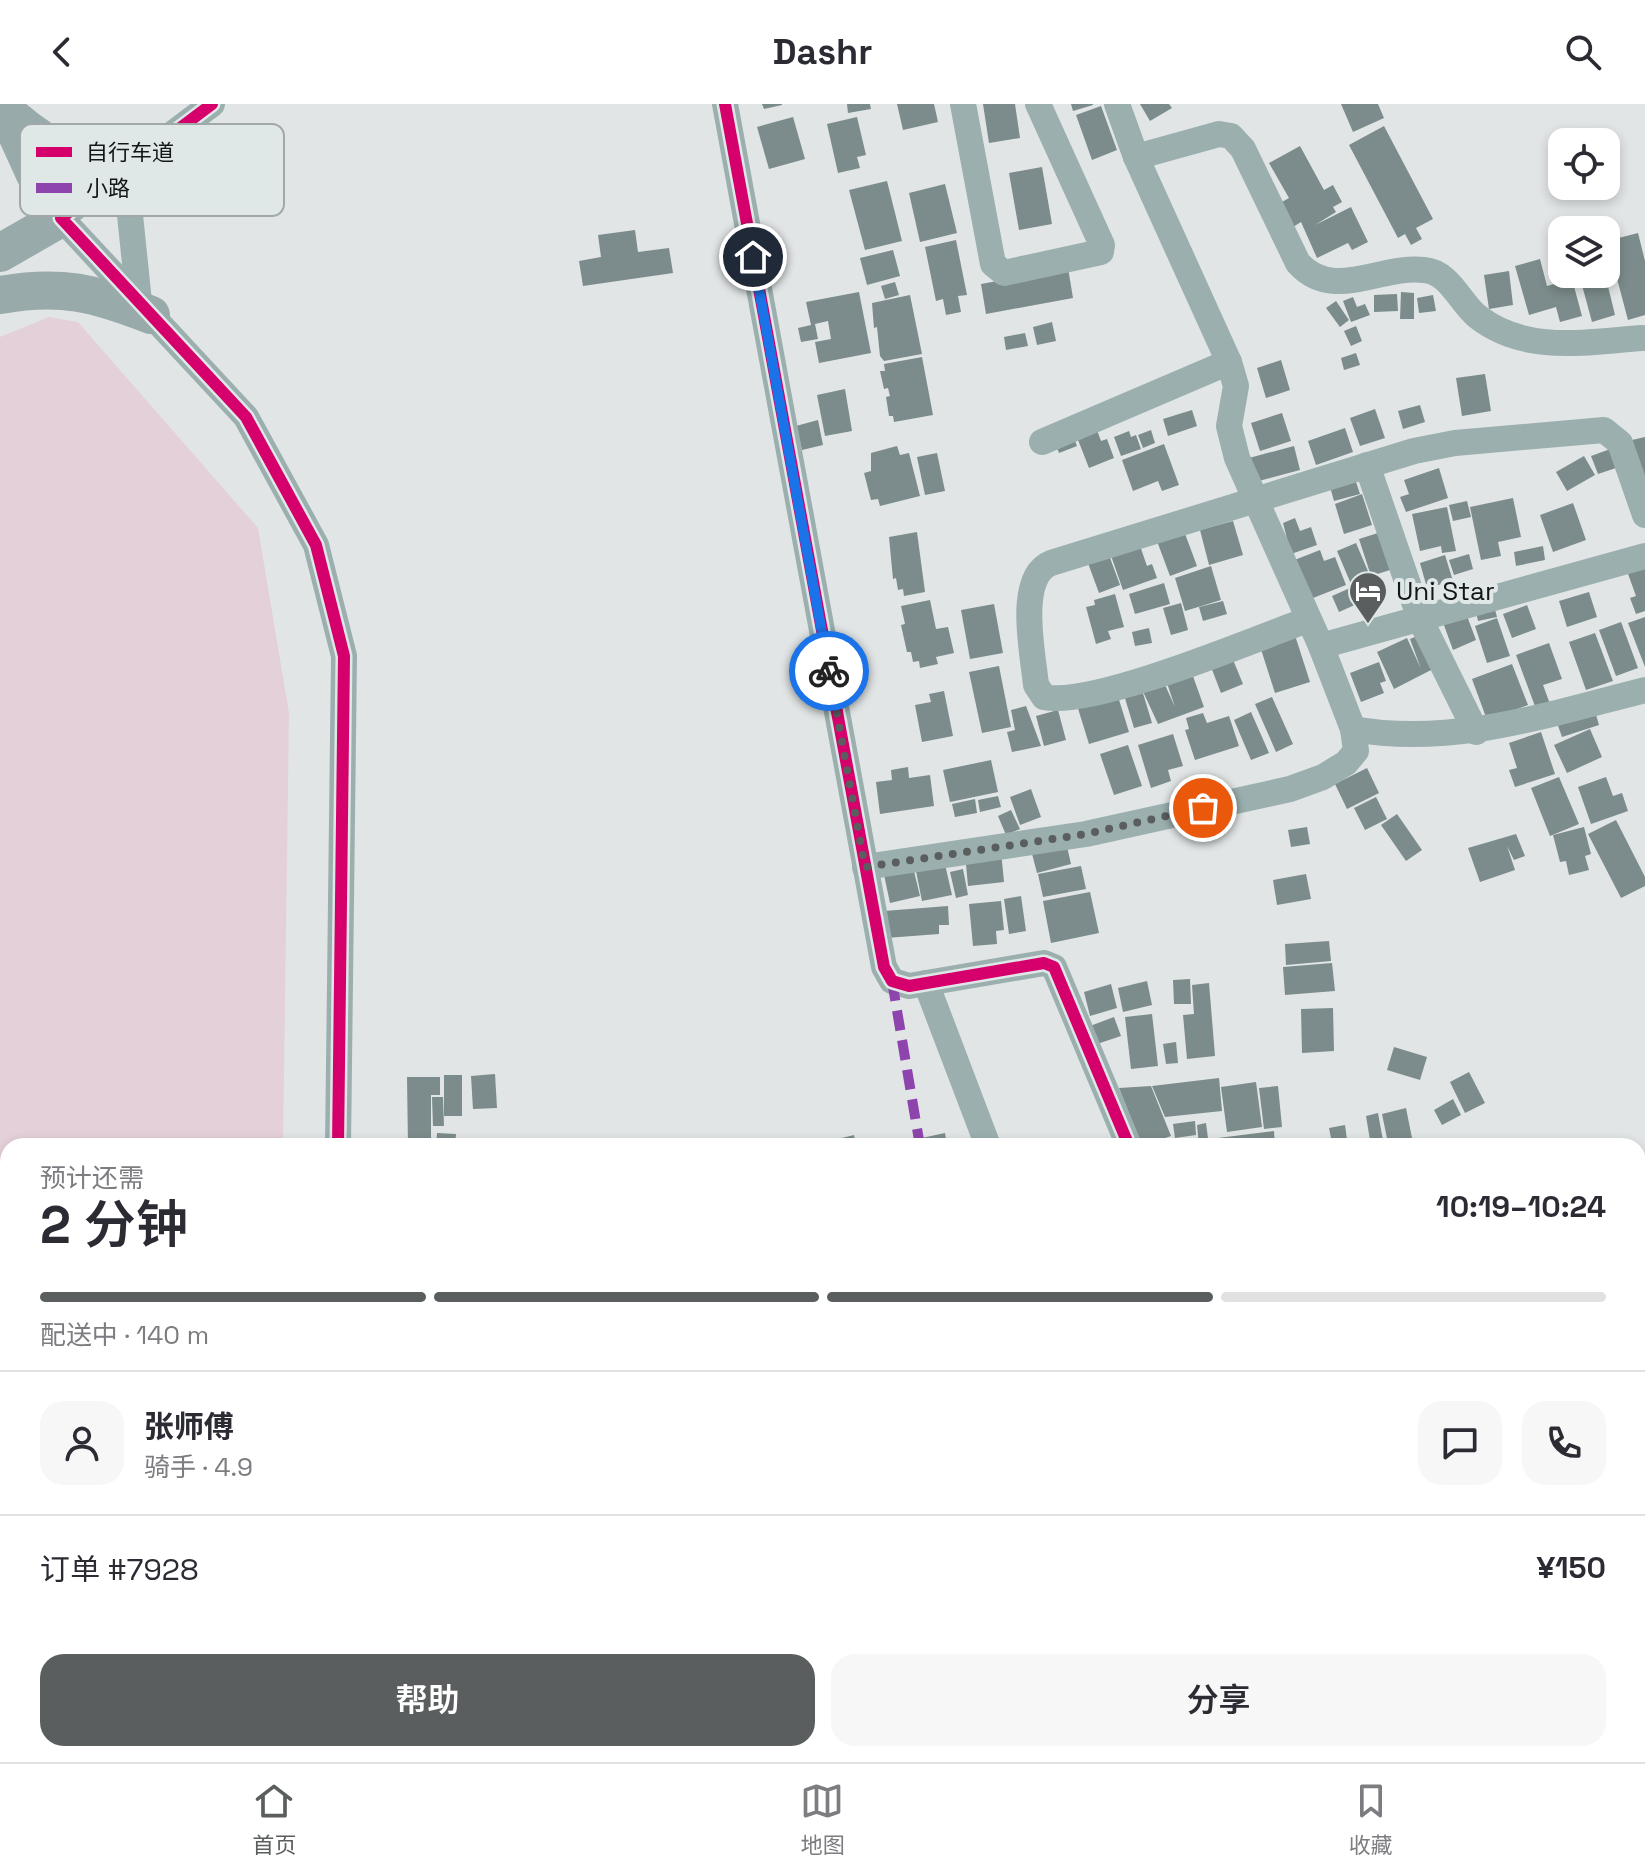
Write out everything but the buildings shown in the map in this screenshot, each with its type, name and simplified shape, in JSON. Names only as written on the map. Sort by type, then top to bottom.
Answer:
[{"type":"highway","points":[[4,107],[22,124]]},
{"type":"highway","points":[[4,107],[20,142]]},
{"type":"highway","points":[[0,253],[61,218]]},
{"type":"highway","points":[[0,295],[34,289],[68,289],[145,308]]},
{"type":"street","points":[[187,124],[212,104]]},
{"type":"street","points":[[725,104],[884,967],[892,981],[909,986],[1044,963],[1054,967],[1126,1138]]},
{"type":"street","points":[[963,104],[993,264],[1004,273],[1101,252],[1102,245],[1038,104]]},
{"type":"street","points":[[865,867],[1086,834],[1290,789],[1346,763],[1356,751],[1353,729],[1321,646],[1237,458],[1229,426],[1236,386],[1229,362],[1136,157],[1117,104]]},
{"type":"street","points":[[1136,157],[1219,134],[1231,136],[1243,149],[1298,263],[1310,276],[1326,282],[1425,269],[1441,275],[1475,315],[1500,332],[1553,345],[1642,338]]},
{"type":"street","points":[[64,216],[61,218],[246,417],[316,545],[344,656],[338,1138]]},
{"type":"street","points":[[130,216],[145,308]]},
{"type":"street","points":[[1042,442],[1229,362]]},
{"type":"street","points":[[1307,620],[1128,684],[1058,700],[1044,697],[1036,685],[1029,596],[1042,567],[1367,465],[1455,443],[1604,430],[1620,443],[1645,515]]},
{"type":"street","points":[[1367,465],[1420,619],[1476,732]]},
{"type":"street","points":[[1321,646],[1645,556]]},
{"type":"street","points":[[1353,729],[1386,733],[1476,732],[1645,690]]},
{"type":"street","points":[[926,983],[985,1138]]},
{"type":"shaded area","points":[[49,317],[78,322],[258,528],[289,713],[283,1138],[0,1138],[0,337]]},
{"type":"marked path","points":[[892,981],[919,1138]]},
{"type":"cycle path","points":[[186,124],[212,104]]},
{"type":"cycle path","points":[[725,104],[884,967],[892,981],[909,986],[1044,963],[1054,967],[1126,1138]]},
{"type":"cycle path","points":[[64,216],[61,218],[246,417],[316,545],[344,656],[338,1138]]},
{"type":"way so far","points":[[829,671],[865,867],[1086,834],[1203,808]]},
{"type":"place","name":"Uni Star","points":[[1368,625]]},
{"type":"route","points":[[753,257],[829,671]]}]
